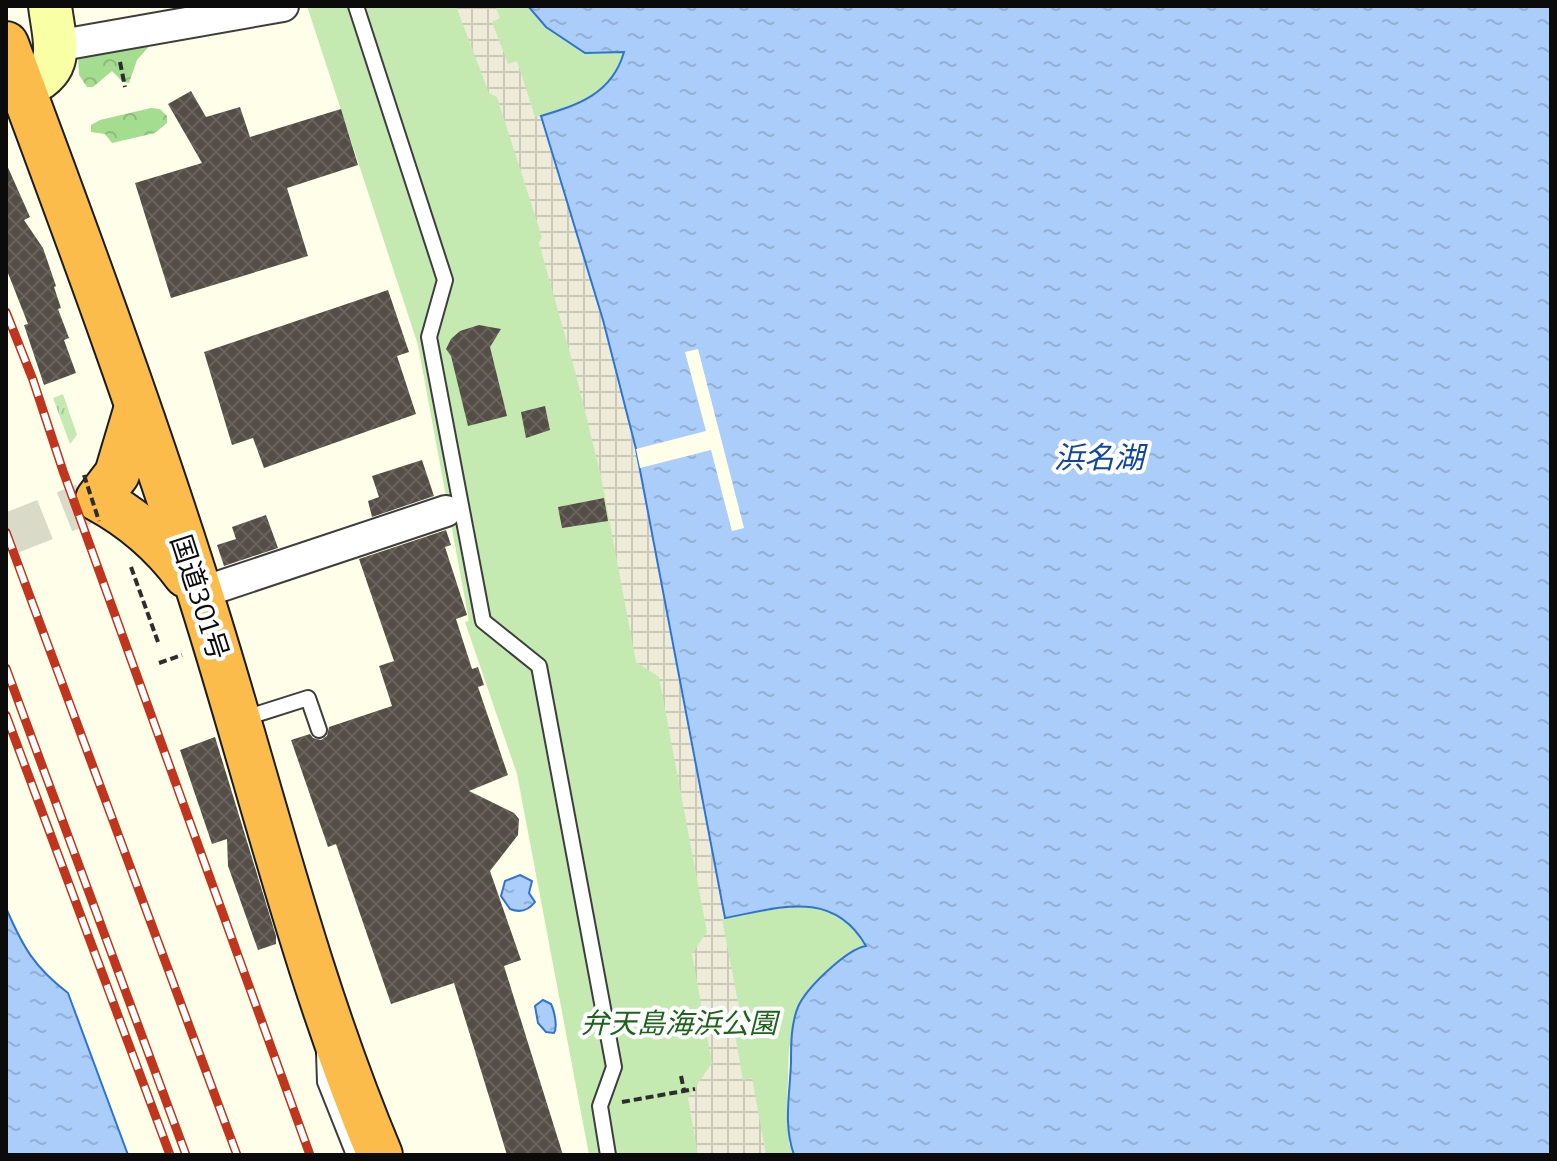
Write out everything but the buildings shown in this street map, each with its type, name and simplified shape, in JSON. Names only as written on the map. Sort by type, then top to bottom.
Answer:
[{"type":"highway","name":"国道301号","points":[[6,44],[137,407],[200,593],[337,1044],[380,1155]]},
{"type":"highway","points":[[137,407],[117,474],[91,500],[133,520],[178,563],[200,593]]},
{"type":"street","points":[[22,88],[45,76],[55,61],[53,26],[283,6]]},
{"type":"street","points":[[200,593],[446,511]]},
{"type":"lane","points":[[356,6],[445,280],[429,337],[483,621],[539,666],[614,1067],[600,1106],[608,1155]]},
{"type":"lane","points":[[238,721],[308,698],[319,730]]},
{"type":"lane","points":[[337,1044],[325,1049],[324,1074],[354,1155]]},
{"type":"path","points":[[108,64],[121,62],[125,87]]},
{"type":"path","points":[[128,557],[158,642]]},
{"type":"path","points":[[159,663],[182,655]]},
{"type":"path","points":[[681,1076],[684,1090]]},
{"type":"path","points":[[600,1106],[695,1089]]},
{"type":"green space","name":"弁天島海浜公園","points":[[307,6],[528,6],[546,27],[600,53],[624,51],[611,78],[593,96],[541,116],[640,468],[725,917],[804,906],[821,909],[838,915],[853,927],[867,947],[789,1048],[787,1107],[789,1143],[794,1155],[589,1155],[517,774],[465,622],[469,621],[418,345]]},
{"type":"green space","points":[[151,44],[137,60],[129,83],[123,82],[112,71],[93,87],[87,87],[79,75],[78,56]]},
{"type":"green space","points":[[151,108],[160,109],[167,116],[167,123],[155,133],[112,143],[105,134],[91,132],[91,125],[100,120]]},
{"type":"green space","points":[[63,394],[77,435],[70,444],[53,398]]},
{"type":"shaded area","points":[[456,6],[495,6],[500,18],[492,22],[508,64],[517,61],[535,117],[541,116],[603,320],[640,468],[725,918],[722,919],[744,1033],[735,1035],[743,1080],[752,1078],[766,1155],[698,1155],[688,1098],[712,1063],[692,954],[707,932],[659,677],[636,662],[601,476],[539,243],[542,237],[497,97],[489,93]]},
{"type":"water","name":"浜名湖","points":[[528,6],[1551,6],[1551,1155],[794,1155],[788,1109],[792,1034],[798,1007],[828,970],[848,954],[866,946],[853,928],[838,916],[821,909],[785,907],[725,918],[636,449],[603,320],[541,116],[592,96],[611,78],[624,52],[585,53],[546,27]]},
{"type":"water","points":[[520,875],[532,881],[529,893],[535,902],[527,909],[517,911],[510,909],[501,896],[505,881]]},
{"type":"water","points":[[6,908],[31,955],[46,974],[68,993],[128,1155],[6,1155]]},
{"type":"water","points":[[543,1000],[552,1007],[556,1023],[554,1033],[546,1032],[538,1023],[535,1006]]},
{"type":"pier","points":[[698,349],[744,528],[732,531],[711,450],[640,468],[636,449],[706,431],[685,352]]},
{"type":"tunnel","points":[[6,535],[84,504]]},
{"type":"railway","points":[[6,312],[310,1155]]},
{"type":"railway","points":[[6,532],[237,1155]]},
{"type":"railway","points":[[6,668],[186,1155]]},
{"type":"railway","points":[[6,715],[170,1155]]}]
